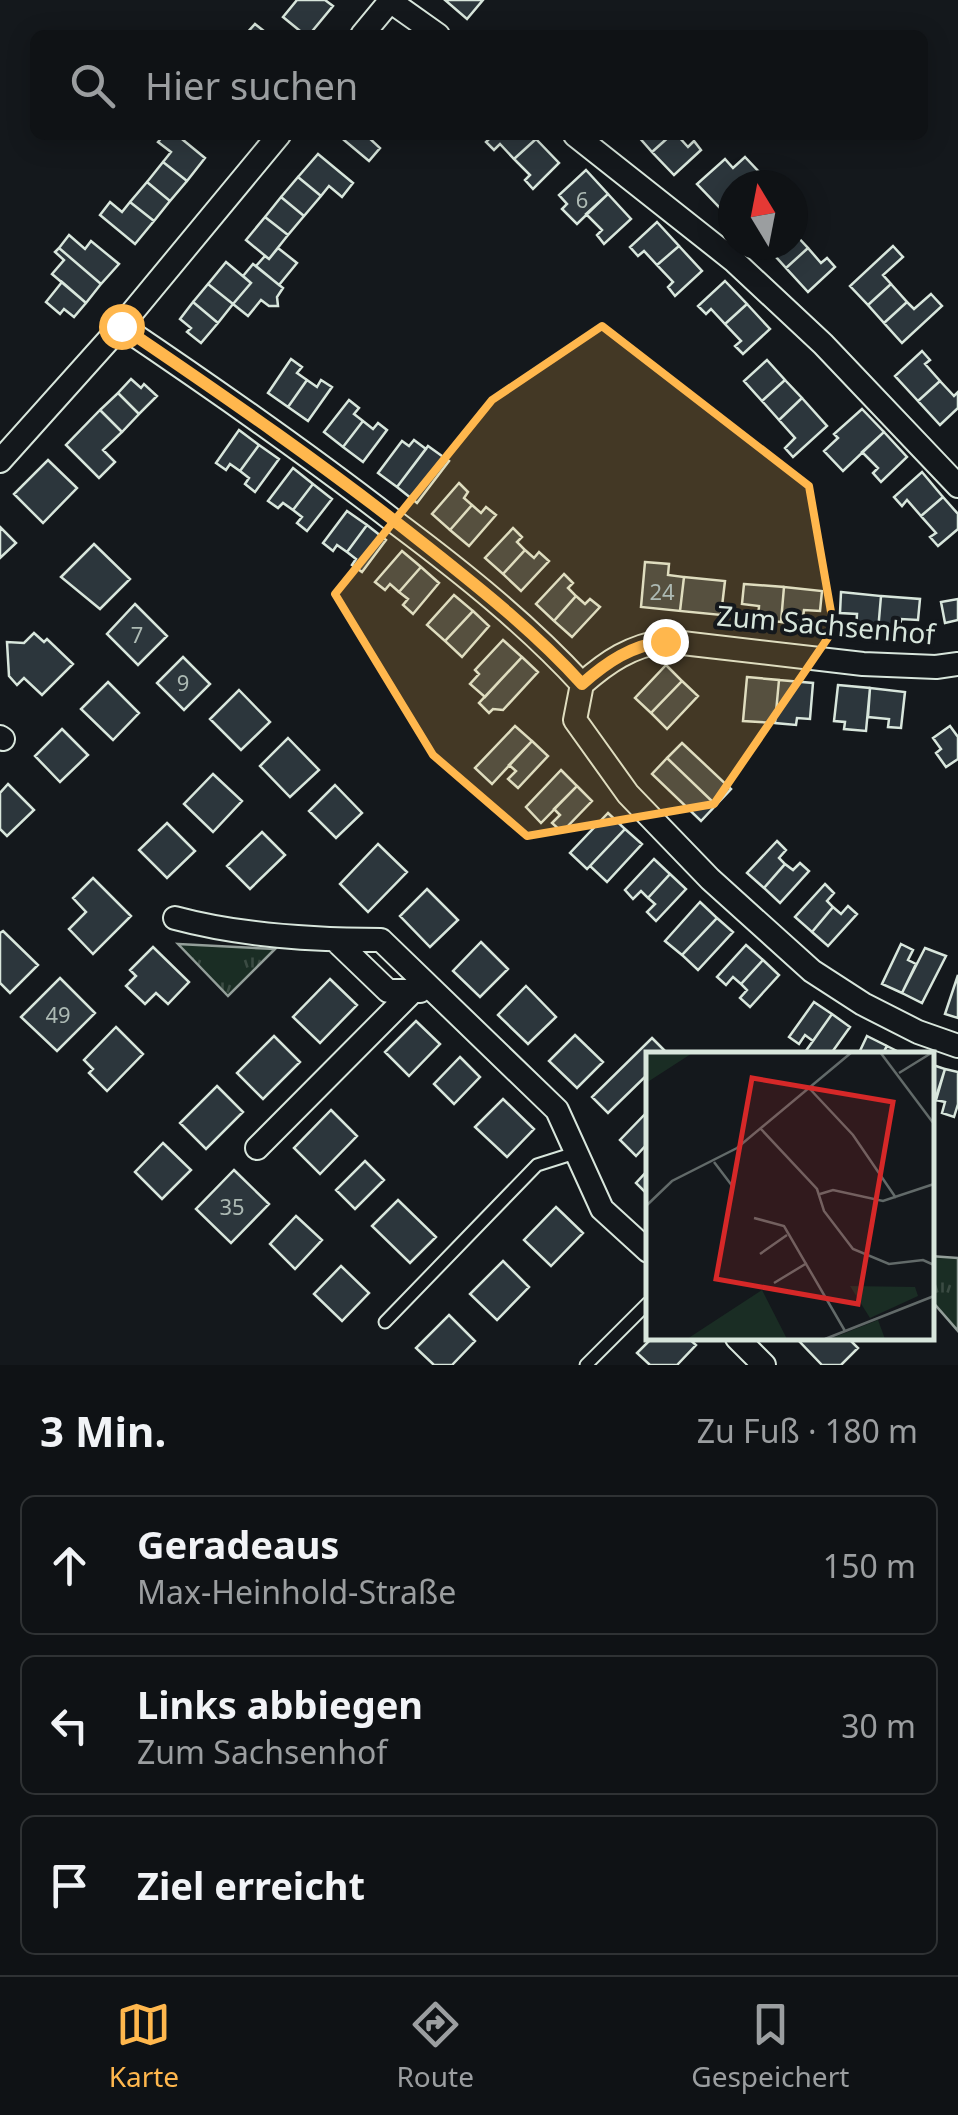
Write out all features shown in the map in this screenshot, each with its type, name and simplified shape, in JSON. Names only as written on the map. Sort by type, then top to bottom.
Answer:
[{"type":"street","points":[[366,30],[390,1],[431,30]]},
{"type":"street","points":[[0,461],[121,326],[275,140]]},
{"type":"street","points":[[581,140],[734,260],[822,344],[958,486]]},
{"type":"street","points":[[121,326],[280,433],[413,535],[558,658],[582,684],[575,720],[628,794],[710,880],[812,971],[862,1004],[918,1032],[958,1046]]},
{"type":"street","name":"Zum Sachsenhof","points":[[582,684],[634,646],[665,641],[863,664],[958,664]]},
{"type":"street","points":[[176,918],[217,929],[335,940],[381,940],[422,991],[556,1110],[602,1208],[646,1249]]},
{"type":"street","points":[[335,940],[388,991],[422,991]]},
{"type":"street","points":[[257,1148],[422,991]]},
{"type":"street","points":[[738,1340],[764,1365]]},
{"type":"lane","points":[[385,1322],[537,1165],[578,1152]]},
{"type":"lane","points":[[586,1365],[646,1304]]},
{"type":"highlighted area","points":[[602,326],[809,486],[834,629],[714,804],[527,836],[433,755],[335,594],[492,400]]},
{"type":"green space","points":[[178,944],[275,949],[228,996]]},
{"type":"green space","points":[[933,1256],[958,1258],[958,1331],[933,1302]]},
{"type":"building","points":[[297,0],[325,0],[333,6],[313,30],[299,30],[283,17]]},
{"type":"building","points":[[445,0],[483,0],[467,19]]},
{"type":"building","points":[[183,140],[205,158],[187,181],[163,162],[171,152],[158,142]]},
{"type":"building","points":[[344,140],[371,140],[380,148],[369,161]]},
{"type":"building","points":[[535,140],[514,159],[500,144],[494,150],[486,142]]},
{"type":"building","points":[[537,140],[559,163],[533,189],[525,180],[530,175],[514,159]]},
{"type":"building","points":[[641,140],[665,140],[652,152]]},
{"type":"building","points":[[665,140],[682,140],[688,147],[694,141],[701,150],[674,175],[652,152]]},
{"type":"building","points":[[318,154],[353,183],[342,197],[329,186],[321,196],[298,177]]},
{"type":"building","points":[[745,157],[757,170],[718,170],[718,206],[697,184],[725,159],[733,168]]},
{"type":"building","points":[[163,162],[187,181],[170,201],[147,182]]},
{"type":"building","points":[[586,170],[608,194],[577,224],[562,209],[567,204],[559,195]]},
{"type":"building","points":[[298,177],[321,196],[304,216],[281,197]]},
{"type":"building","points":[[147,182],[170,201],[154,221],[130,202]]},
{"type":"building","points":[[608,194],[631,219],[604,244],[597,235],[602,230],[586,214]]},
{"type":"building","points":[[281,197],[304,216],[288,235],[265,217]]},
{"type":"building","points":[[110,202],[122,212],[130,202],[154,221],[135,244],[100,215]]},
{"type":"building","points":[[265,217],[288,235],[269,259],[246,240]]},
{"type":"building","points":[[657,222],[679,246],[657,265],[644,251],[638,256],[630,247]]},
{"type":"building","points":[[69,235],[85,249],[91,241],[119,264],[101,284],[59,248]]},
{"type":"building","points":[[679,246],[702,271],[675,296],[668,287],[673,282],[657,265]]},
{"type":"building","points":[[893,246],[903,257],[883,275],[891,284],[868,305],[850,286]]},
{"type":"building","points":[[59,248],[101,284],[86,303],[52,274],[64,260],[55,252]]},
{"type":"building","points":[[278,248],[297,263],[279,285],[256,266]]},
{"type":"building","points":[[808,248],[821,263],[827,258],[835,267],[808,292],[786,268],[795,260],[808,260]]},
{"type":"building","points":[[779,260],[795,260],[786,268]]},
{"type":"building","points":[[226,262],[251,283],[233,304],[208,284]]},
{"type":"building","points":[[253,264],[283,288],[277,297],[278,306],[261,300],[248,316],[233,304],[251,283],[243,276]]},
{"type":"building","points":[[725,281],[747,304],[725,324],[711,309],[706,314],[698,306]]},
{"type":"building","points":[[62,282],[86,303],[74,317],[64,309],[60,314],[46,302]]},
{"type":"building","points":[[208,284],[233,304],[218,323],[193,302]]},
{"type":"building","points":[[891,284],[907,302],[884,323],[868,305]]},
{"type":"building","points":[[931,294],[942,306],[902,343],[884,323],[907,302],[914,309]]},
{"type":"building","points":[[193,302],[218,323],[201,343],[187,332],[191,328],[180,319]]},
{"type":"building","points":[[747,304],[770,329],[743,354],[735,346],[741,341],[725,324]]},
{"type":"building","points":[[922,351],[930,360],[925,364],[940,381],[918,401],[895,376]]},
{"type":"building","points":[[291,359],[302,367],[297,373],[307,380],[288,407],[268,393]]},
{"type":"building","points":[[767,360],[785,380],[762,401],[744,381]]},
{"type":"building","points":[[131,379],[157,396],[139,414],[118,393]]},
{"type":"building","points":[[307,380],[317,387],[321,380],[332,387],[308,421],[288,407]]},
{"type":"building","points":[[785,380],[802,398],[779,420],[762,401]]},
{"type":"building","points":[[940,381],[954,396],[958,392],[958,408],[940,425],[918,401]]},
{"type":"building","points":[[118,393],[139,414],[122,432],[100,410]]},
{"type":"building","points":[[802,398],[827,426],[793,457],[785,448],[795,438],[779,420]]},
{"type":"building","points":[[349,400],[359,408],[354,414],[363,421],[343,447],[324,432]]},
{"type":"building","points":[[862,409],[884,432],[843,471],[824,451],[838,438],[834,434]]},
{"type":"building","points":[[100,410],[122,432],[103,450],[115,462],[99,478],[66,445]]},
{"type":"building","points":[[363,421],[373,429],[378,423],[387,430],[363,462],[343,447]]},
{"type":"building","points":[[239,430],[259,445],[240,471],[230,464],[226,470],[216,463]]},
{"type":"building","points":[[884,432],[907,457],[881,482],[873,473],[878,468],[862,452]]},
{"type":"building","points":[[414,440],[426,449],[397,487],[378,473],[402,441],[409,446]]},
{"type":"building","points":[[259,445],[279,459],[255,492],[245,484],[249,478],[240,471]]},
{"type":"building","points":[[428,446],[449,461],[417,503],[397,487]]},
{"type":"building","points":[[48,460],[77,488],[43,523],[14,494]]},
{"type":"building","points":[[293,468],[313,484],[293,510],[283,503],[278,508],[268,501]]},
{"type":"building","points":[[922,472],[943,497],[921,516],[907,500],[902,506],[894,497]]},
{"type":"building","points":[[459,483],[468,492],[464,498],[472,505],[450,530],[432,514]]},
{"type":"building","points":[[313,484],[332,499],[307,531],[297,523],[302,517],[293,510]]},
{"type":"building","points":[[943,497],[958,514],[958,529],[938,546],[930,537],[936,533],[921,516]]},
{"type":"building","points":[[472,505],[481,513],[486,507],[496,515],[469,546],[450,530]]},
{"type":"building","points":[[347,511],[367,525],[347,552],[337,545],[333,551],[323,543]]},
{"type":"building","points":[[367,525],[386,540],[362,572],[352,565],[356,559],[347,552]]},
{"type":"building","points":[[0,527],[16,543],[0,558]]},
{"type":"building","points":[[513,528],[522,537],[517,542],[525,550],[503,574],[485,558]]},
{"type":"building","points":[[94,544],[130,579],[100,609],[61,577]]},
{"type":"building","points":[[525,550],[534,558],[539,552],[549,561],[521,591],[503,574]]},
{"type":"building","points":[[402,551],[421,567],[399,592],[390,584],[385,590],[375,582]]},
{"type":"building","points":[[645,562],[669,564],[668,575],[684,577],[680,611],[641,607]]},
{"type":"building","points":[[421,567],[439,583],[413,614],[403,605],[408,599],[399,592]]},
{"type":"building","points":[[564,574],[573,583],[568,588],[576,596],[554,621],[536,604]]},
{"type":"building","points":[[684,577],[725,581],[721,615],[680,611]]},
{"type":"building","points":[[744,584],[784,587],[781,622],[758,620],[759,606],[742,604]]},
{"type":"building","points":[[784,587],[822,591],[820,611],[804,610],[802,624],[781,622]]},
{"type":"building","points":[[841,592],[881,596],[878,631],[856,629],[857,614],[840,613]]},
{"type":"building","points":[[454,595],[473,611],[445,641],[427,625]]},
{"type":"building","points":[[576,596],[585,604],[590,599],[600,607],[572,637],[554,621]]},
{"type":"building","points":[[881,596],[920,599],[918,620],[901,619],[900,633],[878,631]]},
{"type":"building","points":[[958,599],[958,620],[945,623],[941,602]]},
{"type":"building","points":[[135,604],[167,636],[138,665],[107,634]]},
{"type":"building","points":[[473,611],[489,626],[462,657],[445,641]]},
{"type":"building","points":[[34,633],[44,642],[47,639],[73,664],[42,695],[24,678],[17,685],[9,676],[7,642],[24,643]]},
{"type":"building","points":[[503,640],[522,657],[485,697],[470,684],[479,674],[475,670]]},
{"type":"building","points":[[183,657],[210,684],[184,710],[157,683]]},
{"type":"building","points":[[522,657],[538,672],[503,710],[493,709],[489,713],[479,703]]},
{"type":"building","points":[[666,665],[682,681],[651,713],[635,698]]},
{"type":"building","points":[[747,677],[779,680],[775,723],[743,721]]},
{"type":"building","points":[[779,680],[813,683],[810,719],[797,718],[796,725],[775,723]]},
{"type":"building","points":[[682,681],[698,696],[667,729],[651,713]]},
{"type":"building","points":[[108,682],[139,713],[113,740],[81,709]]},
{"type":"building","points":[[838,685],[870,688],[866,731],[844,729],[845,722],[834,721]]},
{"type":"building","points":[[870,688],[905,692],[901,728],[888,727],[889,719],[868,717]]},
{"type":"building","points":[[239,690],[270,722],[241,750],[210,719]]},
{"type":"building","points":[[515,726],[532,741],[492,784],[475,768]]},
{"type":"building","points":[[950,726],[958,737],[958,759],[946,767],[936,753],[941,749],[933,738]]},
{"type":"building","points":[[62,729],[88,755],[60,782],[35,756]]},
{"type":"building","points":[[288,738],[319,770],[290,797],[260,766]]},
{"type":"building","points":[[532,741],[548,756],[518,788],[508,779],[516,771],[509,765]]},
{"type":"building","points":[[682,743],[731,789],[716,805],[667,758]]},
{"type":"building","points":[[667,758],[716,805],[701,821],[652,774]]},
{"type":"building","points":[[561,770],[577,786],[541,823],[526,807]]},
{"type":"building","points":[[213,774],[242,801],[213,832],[184,804]]},
{"type":"building","points":[[8,784],[34,810],[7,836],[0,829],[0,793]]},
{"type":"building","points":[[335,785],[362,813],[336,838],[309,811]]},
{"type":"building","points":[[577,786],[592,801],[562,832],[552,823],[560,815],[554,809]]},
{"type":"building","points":[[608,813],[625,829],[587,869],[570,853]]},
{"type":"building","points":[[167,823],[195,851],[167,878],[139,850]]},
{"type":"building","points":[[625,829],[642,844],[607,882],[590,866]]},
{"type":"building","points":[[262,832],[285,855],[250,889],[227,866]]},
{"type":"building","points":[[777,841],[786,850],[779,858],[785,864],[764,888],[747,873]]},
{"type":"building","points":[[378,844],[407,872],[368,912],[340,884]]},
{"type":"building","points":[[654,859],[670,874],[648,898],[641,891],[633,899],[625,890]]},
{"type":"building","points":[[800,863],[809,871],[780,903],[764,888],[785,864],[793,870]]},
{"type":"building","points":[[670,874],[686,889],[656,921],[647,912],[655,904],[648,898]]},
{"type":"building","points":[[93,878],[131,916],[93,954],[69,929],[86,912],[73,898]]},
{"type":"building","points":[[825,884],[834,893],[827,901],[833,907],[812,932],[795,917]]},
{"type":"building","points":[[427,889],[458,920],[430,947],[400,916]]},
{"type":"building","points":[[700,902],[717,918],[682,955],[665,941]]},
{"type":"building","points":[[848,906],[857,914],[828,946],[812,932],[833,907],[841,914]]},
{"type":"building","points":[[717,918],[733,932],[698,970],[682,955]]},
{"type":"building","points":[[3,931],[38,965],[10,993],[0,983]]},
{"type":"building","points":[[481,942],[508,969],[480,997],[453,971]]},
{"type":"building","points":[[901,944],[913,950],[908,960],[916,964],[902,993],[882,984]]},
{"type":"building","points":[[746,945],[763,960],[741,984],[733,977],[726,985],[717,977]]},
{"type":"building","points":[[153,947],[189,982],[168,1004],[156,993],[145,1004],[126,986],[136,976],[130,970]]},
{"type":"building","points":[[925,948],[946,956],[922,1003],[902,993]]},
{"type":"building","points":[[763,960],[779,975],[750,1007],[740,998],[747,990],[741,984]]},
{"type":"building","points":[[958,975],[958,1018],[945,1014]]},
{"type":"building","points":[[60,978],[95,1013],[57,1051],[21,1017]]},
{"type":"building","points":[[330,979],[357,1005],[320,1043],[293,1017]]},
{"type":"building","points":[[526,986],[556,1017],[528,1044],[498,1015]]},
{"type":"building","points":[[814,1002],[832,1014],[813,1041],[805,1035],[799,1044],[789,1037]]},
{"type":"building","points":[[832,1014],[850,1027],[832,1052],[805,1052]]},
{"type":"building","points":[[416,1021],[440,1044],[409,1076],[385,1052]]},
{"type":"building","points":[[116,1027],[143,1054],[107,1091],[89,1073],[93,1069],[84,1060]]},
{"type":"building","points":[[575,1035],[603,1062],[577,1088],[549,1061]]},
{"type":"building","points":[[274,1036],[300,1062],[263,1099],[237,1073]]},
{"type":"building","points":[[867,1036],[887,1046],[884,1052],[859,1052]]},
{"type":"building","points":[[652,1038],[666,1052],[646,1052],[646,1076],[608,1113],[592,1097]]},
{"type":"building","points":[[460,1057],[480,1077],[454,1104],[434,1084]]},
{"type":"building","points":[[933,1065],[945,1069],[933,1107]]},
{"type":"building","points":[[945,1069],[958,1072],[954,1117],[942,1113],[945,1102],[936,1100]]},
{"type":"building","points":[[217,1086],[243,1112],[206,1149],[180,1123]]},
{"type":"building","points":[[503,1099],[534,1129],[507,1157],[475,1127]]},
{"type":"building","points":[[331,1110],[357,1136],[320,1174],[294,1148]]},
{"type":"building","points":[[646,1113],[646,1145],[636,1156],[620,1140]]},
{"type":"building","points":[[163,1143],[191,1170],[162,1199],[135,1172]]},
{"type":"building","points":[[365,1161],[384,1180],[355,1209],[336,1190]]},
{"type":"building","points":[[234,1170],[269,1204],[231,1243],[196,1209]]},
{"type":"building","points":[[646,1172],[646,1193],[636,1183]]},
{"type":"building","points":[[398,1200],[436,1237],[410,1263],[372,1226]]},
{"type":"building","points":[[556,1207],[583,1233],[551,1266],[524,1240]]},
{"type":"building","points":[[296,1216],[322,1240],[295,1269],[270,1244]]},
{"type":"building","points":[[503,1261],[529,1287],[497,1320],[470,1294]]},
{"type":"building","points":[[341,1266],[369,1293],[342,1321],[314,1294]]},
{"type":"building","points":[[449,1315],[475,1341],[452,1365],[434,1365],[416,1348]]},
{"type":"building","points":[[650,1340],[690,1340],[696,1345],[677,1365],[650,1365],[637,1353]]},
{"type":"building","points":[[850,1340],[858,1348],[841,1365],[822,1365],[799,1341]]},
{"type":"route","points":[[121,326],[280,433],[413,535],[558,658],[582,684],[634,646],[665,641]]}]
